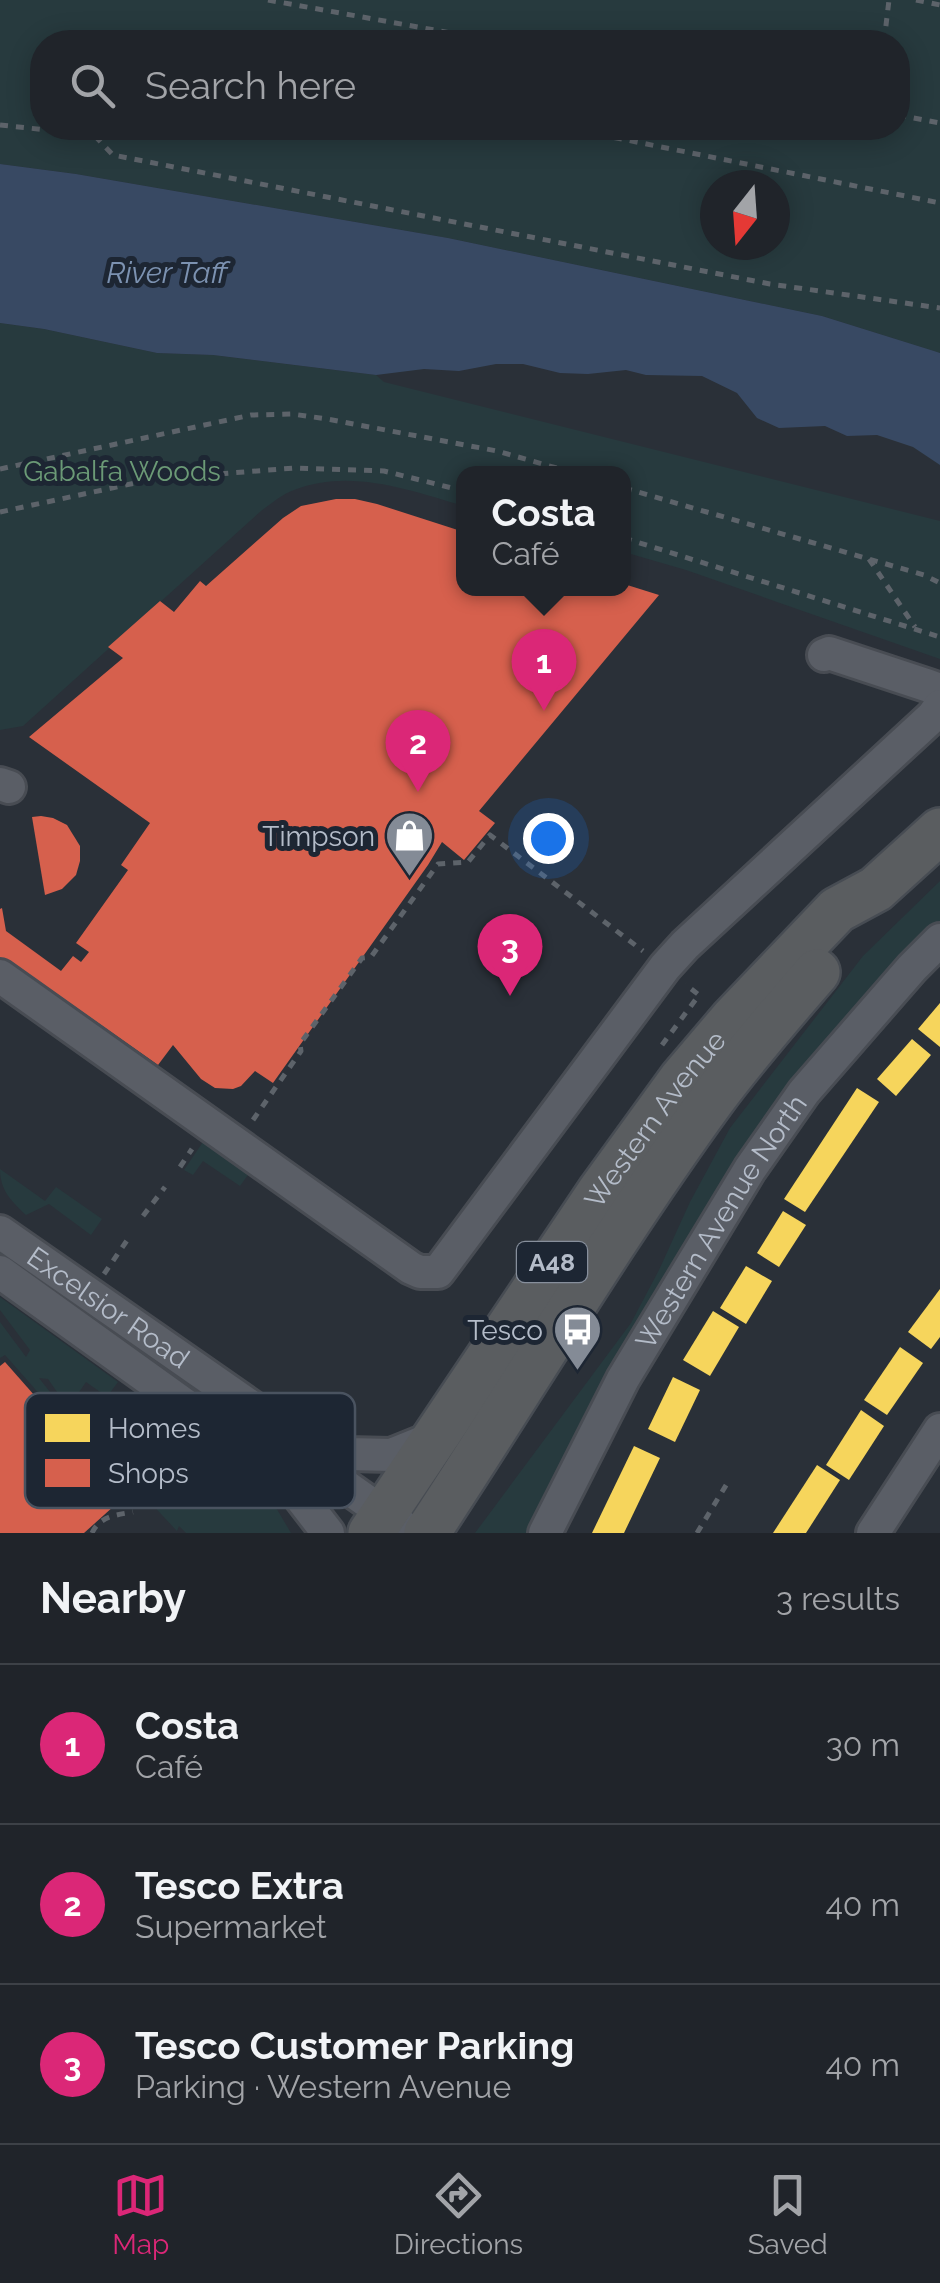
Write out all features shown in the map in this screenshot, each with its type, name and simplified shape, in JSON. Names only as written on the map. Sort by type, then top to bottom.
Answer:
[{"type":"highway","name":"Western Avenue","points":[[389,1527],[434,1438],[600,1192],[682,1079],[837,910],[876,890],[940,831]]},
{"type":"highway","name":"Western Avenue","points":[[427,1533],[634,1211],[724,1085],[853,929],[876,890]]},
{"type":"street","points":[[824,655],[829,653],[929,686],[937,689],[940,696]]},
{"type":"street","points":[[0,976],[411,1268],[438,1272],[685,945],[940,706]]},
{"type":"street","name":"Western Avenue North","points":[[545,1533],[623,1379],[750,1169],[804,1092],[940,940]]},
{"type":"street","name":"Excelsior Road","points":[[0,1232],[231,1393]]},
{"type":"street","name":"Excelsior Road","points":[[0,1272],[170,1393]]},
{"type":"street","points":[[873,1533],[940,1430]]},
{"type":"street","name":"Excelsior Road","points":[[355,1454],[392,1455],[434,1438]]},
{"type":"street","points":[[355,1500],[389,1527]]},
{"type":"street","name":"Excelsior Road","points":[[309,1508],[328,1533]]},
{"type":"path","points":[[268,0],[434,30]]},
{"type":"path","points":[[886,30],[890,0]]},
{"type":"path","points":[[916,0],[940,5]]},
{"type":"path","points":[[910,117],[940,123]]},
{"type":"path","points":[[0,125],[30,128]]},
{"type":"path","points":[[99,140],[113,155],[132,159],[770,284],[940,308]]},
{"type":"path","points":[[626,140],[940,203]]},
{"type":"path","points":[[0,470],[251,415],[292,414],[498,452],[546,466]]},
{"type":"path","points":[[0,512],[154,479],[295,468],[384,471],[456,490]]},
{"type":"path","points":[[631,490],[924,575],[940,583]]},
{"type":"path","points":[[631,540],[940,637]]},
{"type":"path","points":[[869,559],[917,630]]},
{"type":"path","points":[[251,1122],[301,1051],[300,1044],[362,958],[371,957],[438,864],[468,862],[490,834],[652,958]]},
{"type":"path","points":[[180,1166],[200,1138]]},
{"type":"path","points":[[143,1216],[165,1186]]},
{"type":"path","points":[[102,1277],[128,1239]]},
{"type":"path","points":[[698,1533],[728,1482]]},
{"type":"path","points":[[92,1533],[108,1516],[133,1512]]},
{"type":"green space","points":[[0,0],[940,0],[940,353],[822,316],[448,238],[0,164]]},
{"type":"green space","name":"Gabalfa Woods","points":[[0,323],[157,353],[213,355],[376,375],[384,382],[940,521],[940,659],[631,554],[631,466],[456,466],[456,504],[358,481],[315,484],[285,494],[261,511],[23,726],[0,730]]},
{"type":"green space","points":[[940,881],[940,934],[854,1030],[534,1533],[475,1533],[631,1323],[730,1128],[863,956]]},
{"type":"green space","points":[[205,1139],[250,1172],[240,1186],[203,1161],[193,1175],[184,1170]]},
{"type":"green space","points":[[0,1169],[45,1201],[56,1187],[102,1219],[91,1235],[49,1204],[26,1215],[7,1195]]},
{"type":"green space","points":[[0,1297],[118,1382],[110,1393],[102,1393],[86,1382],[78,1393],[58,1393],[48,1379],[39,1378],[51,1393],[38,1393],[5,1355],[0,1358],[0,1322],[26,1357],[30,1350],[0,1310]]},
{"type":"green space","points":[[155,1508],[276,1508],[291,1533],[186,1533],[179,1526],[177,1531]]},
{"type":"water","name":"River Taff","points":[[0,164],[448,238],[822,316],[934,351],[940,353],[940,465],[913,447],[877,435],[847,436],[825,426],[779,428],[757,418],[737,393],[702,376],[646,375],[626,370],[560,373],[523,364],[376,375],[213,355],[157,353],[0,323]]},
{"type":"building: Homes","points":[[940,1003],[940,1047],[918,1029]]},
{"type":"building: Homes","points":[[912,1039],[931,1055],[896,1096],[877,1079]]},
{"type":"building: Homes","points":[[857,1088],[879,1102],[805,1212],[784,1199]]},
{"type":"building: Homes","points":[[783,1211],[806,1225],[779,1267],[757,1253]]},
{"type":"building: Homes","points":[[746,1266],[772,1281],[746,1324],[720,1308]]},
{"type":"building: Homes","points":[[940,1289],[940,1337],[931,1349],[908,1332]]},
{"type":"building: Homes","points":[[713,1311],[739,1327],[710,1376],[683,1360]]},
{"type":"building: Homes","points":[[900,1347],[923,1363],[887,1415],[864,1400]]},
{"type":"building: Homes","points":[[673,1377],[700,1390],[675,1442],[648,1429]]},
{"type":"building: Homes","points":[[861,1410],[884,1426],[849,1480],[826,1465]]},
{"type":"building: Homes","points":[[634,1446],[660,1458],[624,1533],[592,1533]]},
{"type":"building: Homes","points":[[817,1465],[840,1480],[806,1533],[773,1533]]},
{"type":"building: Shops","points":[[355,499],[456,529],[456,596],[631,596],[631,586],[659,595],[479,811],[495,823],[464,860],[442,842],[273,1083],[255,1071],[241,1086],[215,1088],[201,1079],[173,1045],[158,1065],[51,990],[48,994],[0,960],[0,909],[6,931],[61,971],[73,956],[81,962],[89,952],[76,943],[128,870],[121,865],[150,823],[29,737],[123,658],[108,647],[160,601],[174,612],[200,581],[206,586],[301,506]]},
{"type":"building: Shops","points":[[32,817],[67,825],[80,846],[76,875],[62,889],[45,895]]},
{"type":"building: Shops","points":[[5,1362],[32,1393],[25,1393],[25,1508],[112,1508],[84,1533],[0,1533],[0,1366]]},
{"type":"place","name":"Costa","points":[[544,711]]},
{"type":"place","name":"Tesco Extra","points":[[418,792]]},
{"type":"place","name":"Timpson","points":[[410,878]]},
{"type":"place","name":"Tesco Customer Parking","points":[[510,996]]},
{"type":"place","name":"Tesco","points":[[578,1372]]}]
